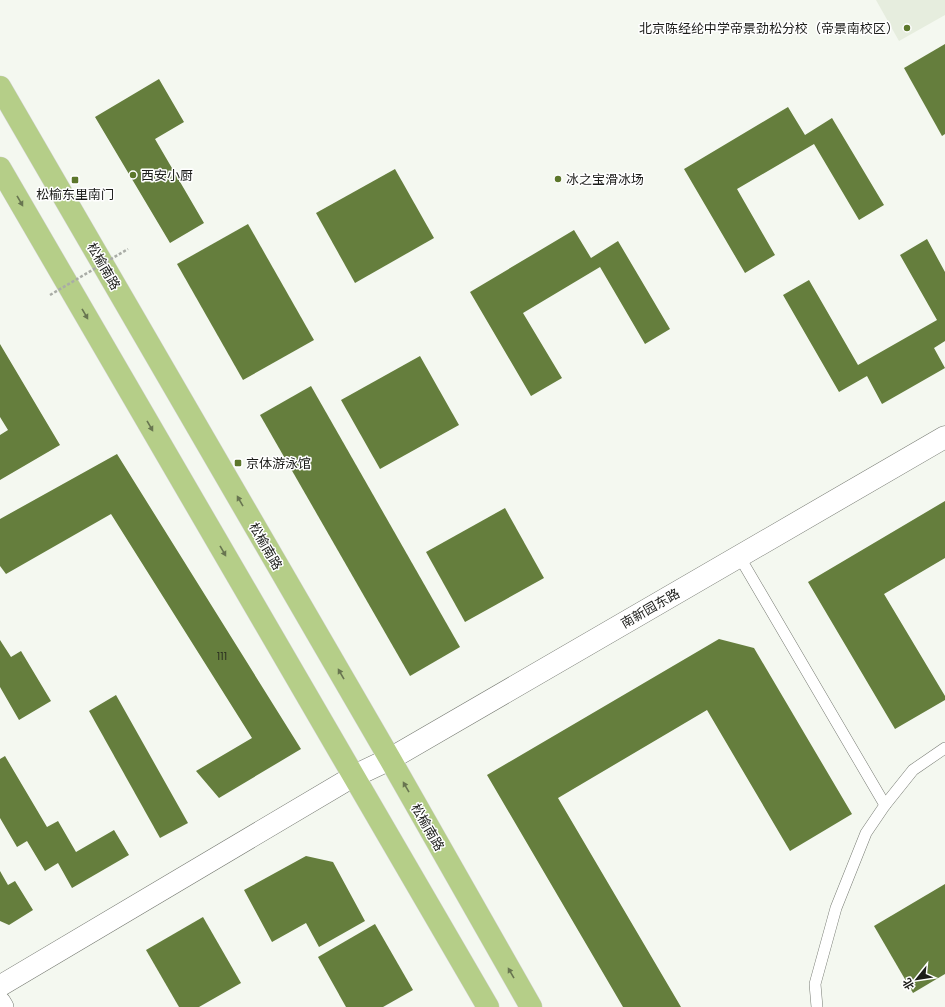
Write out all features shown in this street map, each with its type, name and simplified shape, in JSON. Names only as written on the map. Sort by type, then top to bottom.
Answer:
[{"type":"main road","name":"松榆南路","points":[[0,87],[390,759],[531,1007]]},
{"type":"main road","points":[[0,168],[488,1007]]},
{"type":"street","name":"南新园东路","points":[[354,776],[390,759],[945,437]]},
{"type":"street","points":[[0,986],[354,776]]},
{"type":"street","points":[[0,1002],[3,1007]]},
{"type":"lane","points":[[739,556],[885,805]]},
{"type":"lane","points":[[817,1007],[816,984],[836,908],[866,833],[885,805],[913,770],[945,748]]},
{"type":"path","points":[[50,295],[128,249]]},
{"type":"shaded area","name":"北京陈经纶中学帝景劲松分校（帝景南校区）","points":[[876,0],[945,0],[945,15],[899,41]]},
{"type":"building","points":[[945,44],[945,134],[942,136],[904,68]]},
{"type":"building","points":[[159,79],[184,122],[155,139],[204,223],[170,243],[95,117]]},
{"type":"building","points":[[788,107],[805,135],[832,118],[884,205],[859,220],[814,144],[737,189],[775,255],[745,273],[684,169]]},
{"type":"building","points":[[395,169],[434,238],[355,283],[316,213]]},
{"type":"building","points":[[248,224],[314,340],[243,380],[177,264]]},
{"type":"building","points":[[574,230],[591,258],[618,241],[670,329],[645,344],[600,267],[523,313],[562,378],[531,396],[470,292]]},
{"type":"building","points":[[927,239],[945,272],[945,341],[934,348],[945,368],[882,404],[867,376],[839,392],[783,295],[809,280],[858,365],[937,320],[900,255]]},
{"type":"building","points":[[0,344],[60,445],[0,480],[0,435],[8,430],[0,417]]},
{"type":"building","points":[[420,356],[459,425],[380,469],[341,400]]},
{"type":"building","points":[[311,386],[460,647],[410,676],[260,415]]},
{"type":"building","points":[[117,454],[301,749],[219,798],[196,771],[252,738],[111,514],[6,574],[0,566],[0,519]]},
{"type":"building","points":[[945,501],[945,558],[884,594],[945,696],[945,700],[895,729],[808,582]]},
{"type":"building","points":[[505,508],[544,578],[465,622],[426,552]]},
{"type":"building","points":[[719,639],[754,648],[852,814],[790,851],[707,710],[558,798],[681,1007],[623,1007],[487,775]]},
{"type":"building","points":[[0,640],[11,657],[21,651],[51,701],[19,720],[0,687]]},
{"type":"building","points":[[116,695],[188,823],[160,838],[89,711]]},
{"type":"building","points":[[5,756],[47,827],[58,821],[76,852],[114,830],[129,855],[72,888],[58,863],[45,871],[27,841],[17,847],[0,818],[0,759]]},
{"type":"building","points":[[306,856],[333,862],[365,921],[319,947],[306,923],[272,942],[244,890]]},
{"type":"building","points":[[0,871],[8,885],[15,881],[33,910],[9,925],[0,921]]},
{"type":"building","points":[[945,884],[945,974],[913,993],[874,926]]},
{"type":"building","points":[[203,917],[241,983],[199,1007],[179,1007],[146,950]]},
{"type":"building","points":[[375,924],[413,990],[383,1007],[346,1007],[318,957]]},
{"type":"place","name":"北京陈经纶中学帝景劲松分校（帝景南校区）","points":[[907,28]]},
{"type":"place","name":"西安小厨","points":[[133,175]]},
{"type":"place","name":"冰之宝滑冰场","points":[[558,179]]},
{"type":"place","name":"松榆东里南门","points":[[75,180]]},
{"type":"place","name":"京体游泳馆","points":[[238,463]]}]
